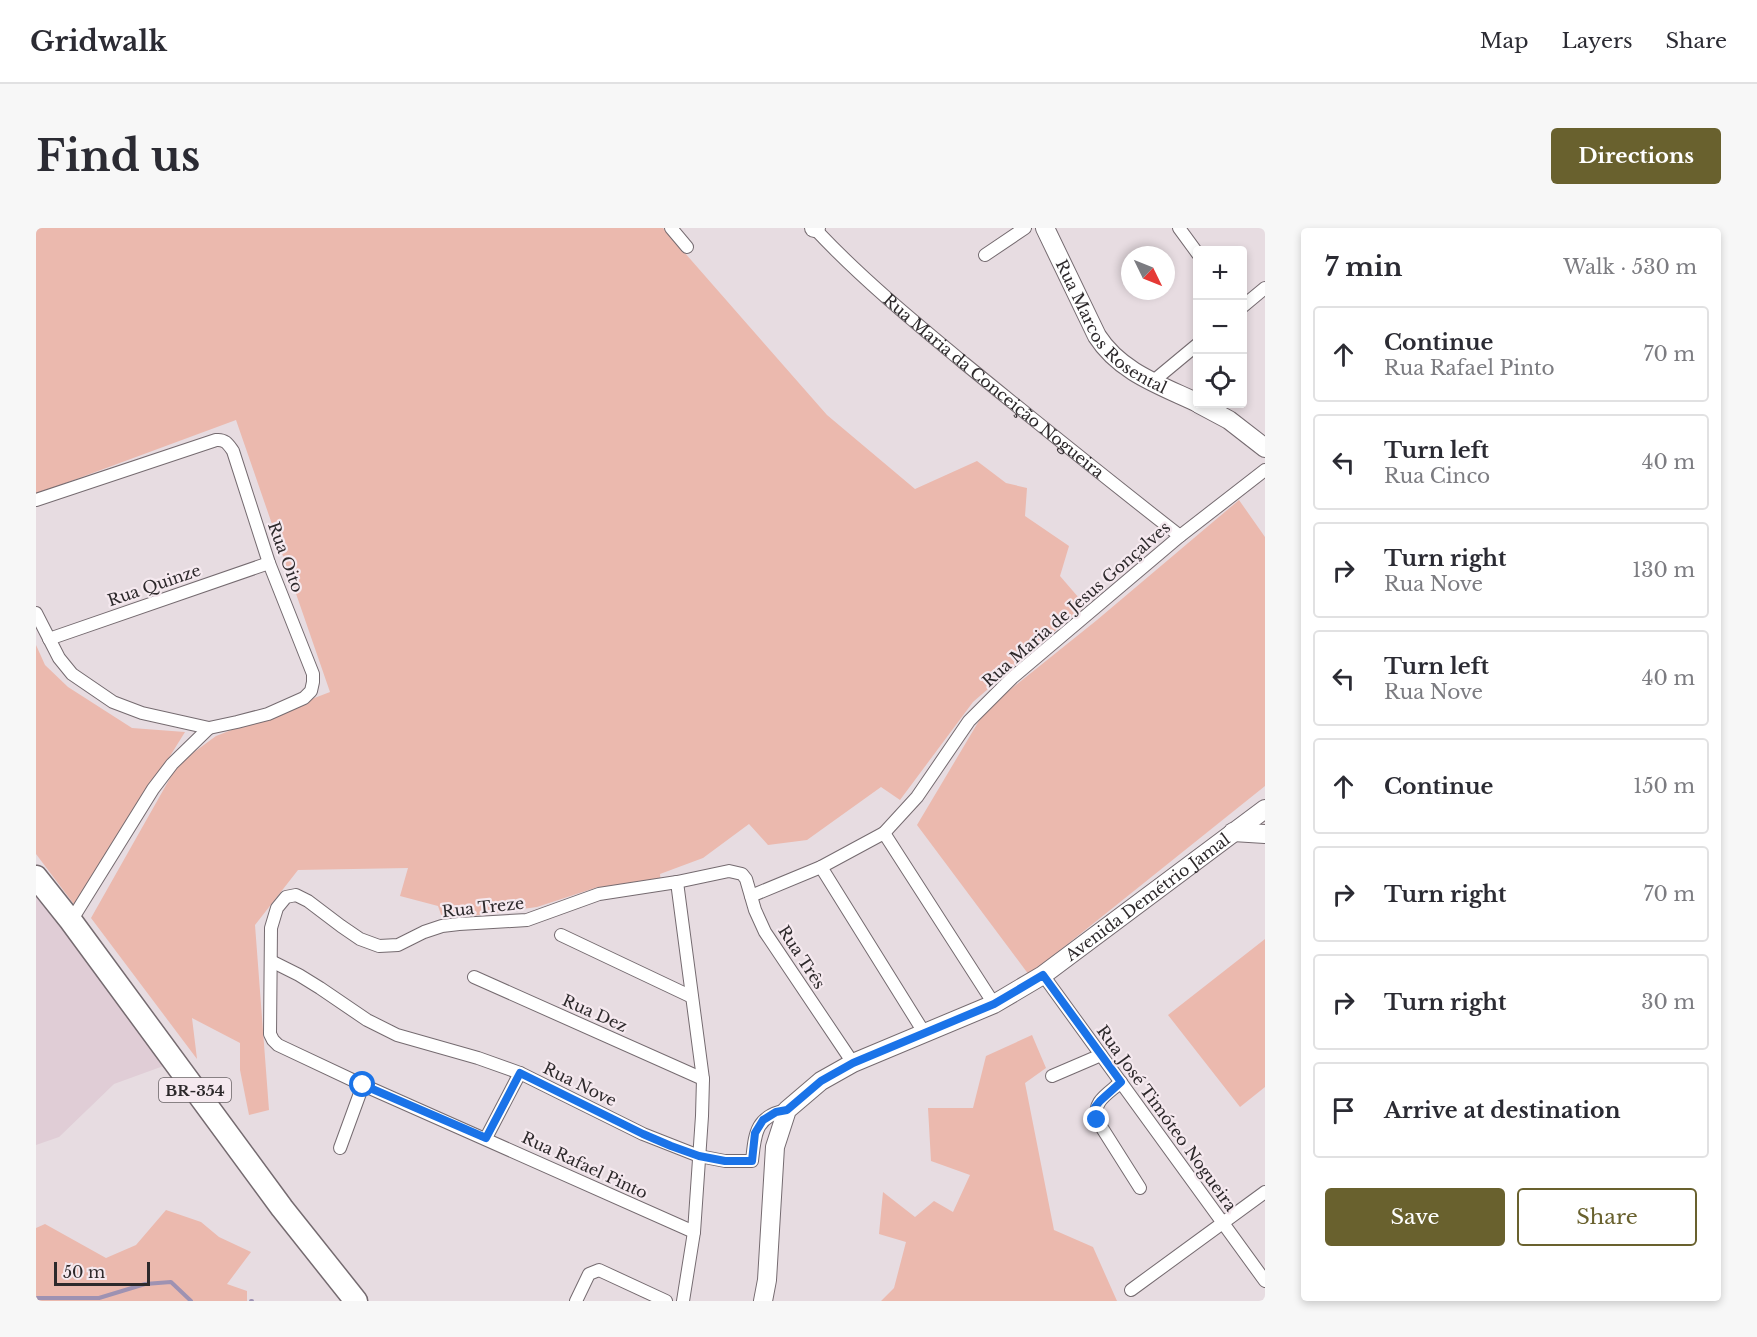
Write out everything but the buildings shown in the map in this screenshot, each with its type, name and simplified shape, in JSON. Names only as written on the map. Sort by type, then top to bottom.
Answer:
[{"type":"highway","name":"BR-354","points":[[36,877],[71,921],[282,1208],[356,1301]]},
{"type":"street","points":[[670,228],[687,247]]},
{"type":"street","name":"Rua Maria da Conceição Nogueira","points":[[815,228],[844,261],[891,302],[1180,536]]},
{"type":"street","points":[[986,255],[1025,228]]},
{"type":"street","name":"Rua Marcos Rosental","points":[[1045,228],[1105,348],[1151,383],[1193,401]]},
{"type":"street","points":[[1179,228],[1193,248]]},
{"type":"street","points":[[1247,303],[1265,288]]},
{"type":"street","points":[[1151,383],[1193,347]]},
{"type":"street","name":"Rua Marcos Rosental","points":[[1207,408],[1229,420],[1265,448]]},
{"type":"street","name":"Rua Oito","points":[[36,500],[216,440],[221,439],[227,442],[233,451],[269,563],[312,674],[313,682],[311,691],[304,699],[268,714],[209,728]]},
{"type":"street","name":"Rua Maria de Jesus Gonçalves","points":[[751,896],[821,867],[884,833],[917,797],[969,721],[985,704],[1045,648],[1180,536],[1265,470]]},
{"type":"street","name":"Rua Quinze","points":[[49,639],[269,563]]},
{"type":"street","points":[[36,613],[59,658],[72,674],[113,702],[142,713],[209,728]]},
{"type":"street","points":[[71,921],[153,789],[172,764],[209,728]]},
{"type":"street","name":"Avenida Demétrio Jamal","points":[[787,1110],[821,1081],[853,1063],[994,1004],[1043,975],[1265,809]]},
{"type":"street","points":[[1233,832],[1265,834]]},
{"type":"street","points":[[884,833],[994,1004]]},
{"type":"street","points":[[821,867],[925,1034]]},
{"type":"street","name":"Rua Três","points":[[729,871],[741,874],[746,879],[765,932],[853,1063]]},
{"type":"street","name":"Rua Treze","points":[[270,1034],[271,928],[277,908],[286,897],[296,895],[308,901],[360,939],[379,946],[398,945],[442,926],[527,920],[599,894],[729,871]]},
{"type":"street","points":[[677,882],[703,1079],[694,1232],[683,1301]]},
{"type":"street","points":[[561,935],[692,997]]},
{"type":"street","name":"Rua Nove","points":[[271,961],[306,979],[367,1020],[397,1035],[478,1058],[520,1073],[643,1134],[699,1156],[725,1161],[752,1161],[755,1133],[763,1120],[776,1112],[787,1110]]},
{"type":"street","name":"Rua José Timóteo Nogueira","points":[[1043,975],[1265,1281]]},
{"type":"street","name":"Rua Dez","points":[[474,977],[703,1079]]},
{"type":"street","name":"Rua Rafael Pinto","points":[[270,1034],[273,1040],[285,1049],[694,1232]]},
{"type":"street","points":[[1052,1076],[1101,1055]]},
{"type":"street","points":[[486,1138],[520,1073]]},
{"type":"street","points":[[1121,1082],[1100,1101],[1095,1107],[1095,1113],[1097,1120],[1140,1188]]},
{"type":"street","points":[[340,1148],[363,1085]]},
{"type":"street","points":[[763,1301],[767,1280],[775,1147],[787,1110]]},
{"type":"street","points":[[1131,1290],[1265,1192]]},
{"type":"street","points":[[576,1301],[589,1274],[599,1270],[666,1301]]},
{"type":"shaded area","points":[[36,228],[663,228],[827,415],[915,489],[977,461],[1006,483],[1027,488],[1025,516],[1069,546],[1060,576],[1085,605],[973,702],[900,800],[881,787],[807,840],[768,845],[749,824],[703,858],[660,874],[661,884],[598,887],[537,907],[443,920],[438,906],[400,896],[408,868],[298,870],[255,925],[269,1110],[249,1115],[240,1070],[240,1043],[192,1018],[197,1059],[91,918],[178,764],[216,736],[330,692],[236,420],[36,494]]},
{"type":"shaded area","points":[[1239,500],[1265,537],[1265,786],[1029,975],[917,825],[986,709],[1097,620]]},
{"type":"shaded area","points":[[36,645],[45,665],[68,687],[132,728],[185,732],[76,907],[36,854]]},
{"type":"shaded area","points":[[36,893],[169,1064],[114,1084],[59,1137],[36,1145]]},
{"type":"shaded area","points":[[1265,939],[1265,1087],[1240,1107],[1168,1015]]},
{"type":"shaded area","points":[[1032,1035],[1046,1068],[1025,1083],[1054,1230],[1093,1247],[1117,1301],[881,1301],[894,1288],[906,1242],[879,1234],[883,1192],[915,1217],[934,1201],[953,1212],[970,1175],[931,1161],[928,1108],[973,1108],[986,1056]]},
{"type":"shaded area","points":[[166,1210],[201,1222],[219,1237],[251,1252],[227,1284],[247,1291],[247,1301],[36,1301],[36,1228],[45,1224],[106,1258],[136,1245]]},
{"type":"waterway","points":[[36,1298],[99,1298],[145,1284],[171,1282],[191,1301]]},
{"type":"route","points":[[363,1085],[486,1138],[520,1073],[671,1146],[699,1156],[725,1161],[752,1161],[755,1133],[763,1120],[776,1112],[787,1110],[821,1081],[853,1063],[994,1004],[1043,975],[1121,1082],[1095,1107],[1097,1120]]}]
